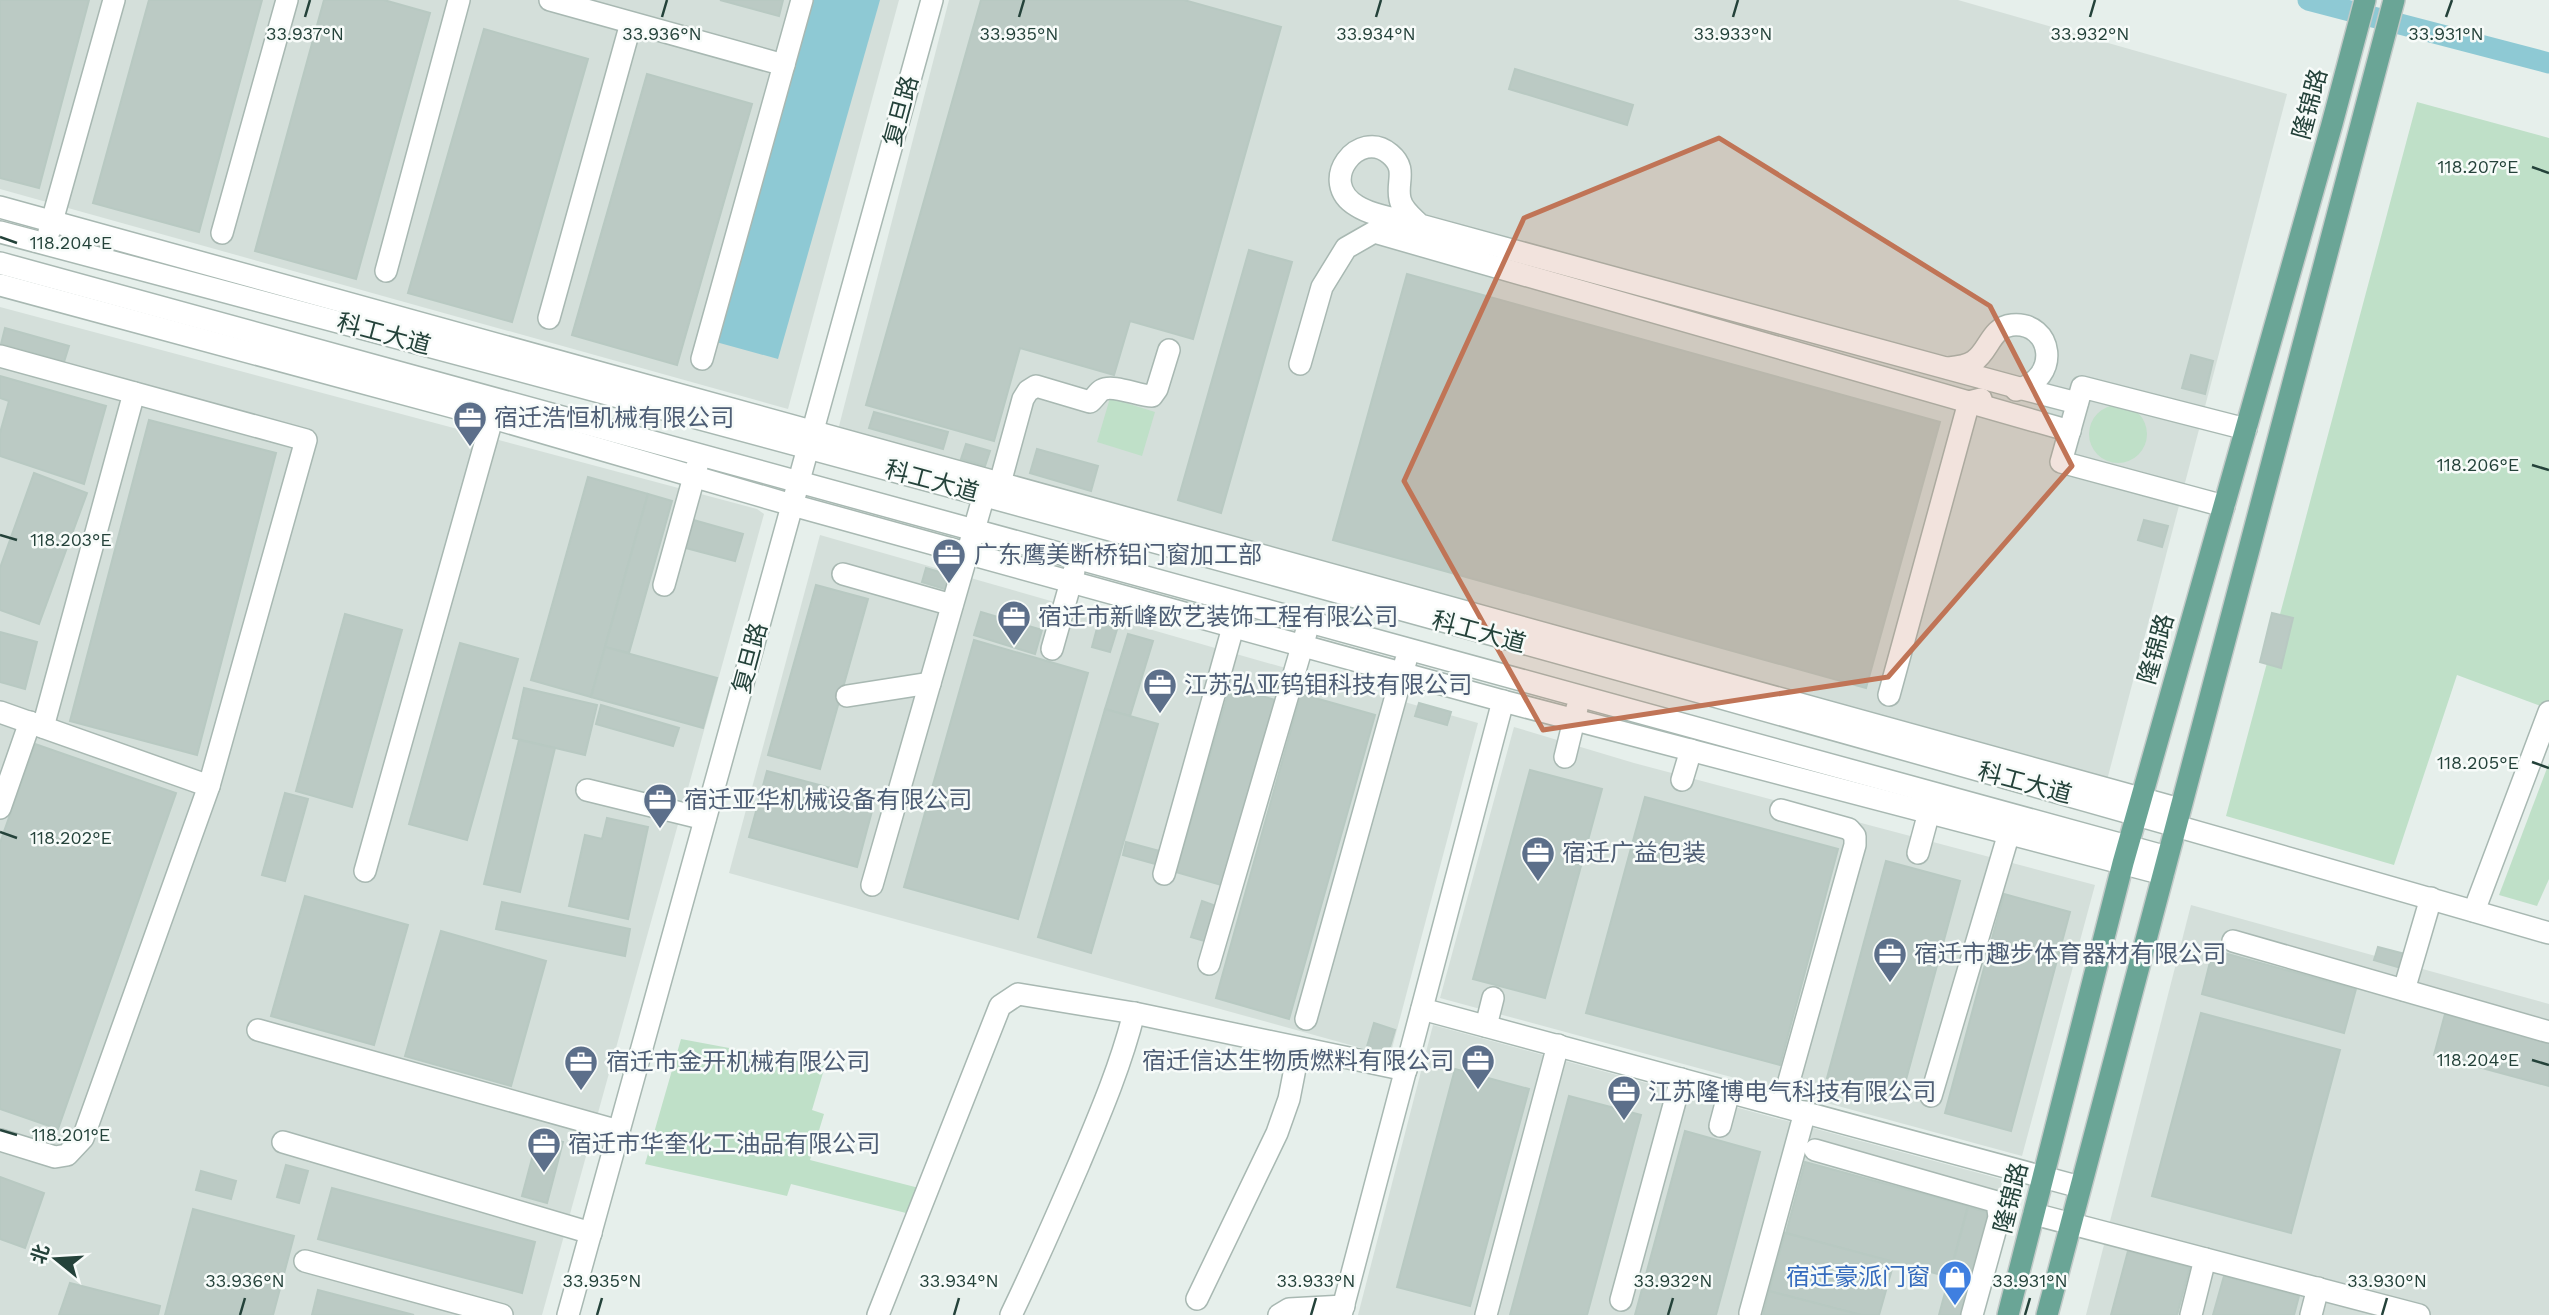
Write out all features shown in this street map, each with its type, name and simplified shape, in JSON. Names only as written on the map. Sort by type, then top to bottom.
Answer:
[{"type":"main road","name":"隆锦路","points":[[2008,1315],[2138,806],[2365,0]]},
{"type":"main road","points":[[2047,1315],[2394,0]]},
{"type":"street","points":[[46,244],[114,0]]},
{"type":"street","points":[[222,233],[287,0]]},
{"type":"street","points":[[386,271],[459,0]]},
{"type":"street","points":[[550,0],[784,65]]},
{"type":"street","points":[[702,359],[802,0]]},
{"type":"street","name":"复旦路","points":[[568,1315],[932,0]]},
{"type":"street","points":[[549,318],[632,23]]},
{"type":"street","points":[[1418,234],[1402,206],[1399,195],[1401,177],[1397,161],[1388,152],[1370,147],[1358,150],[1348,158],[1340,174],[1342,190],[1349,201],[1418,234],[1941,394],[2070,430]]},
{"type":"street","points":[[0,207],[811,439]]},
{"type":"street","points":[[1360,208],[1374,232]]},
{"type":"street","name":"科工大道","points":[[0,232],[811,439],[993,492],[2178,817]]},
{"type":"street","points":[[1300,364],[1322,287],[1346,248],[1374,232],[1418,234],[2077,403]]},
{"type":"street","name":"科工大道","points":[[0,263],[495,409],[700,455],[1078,558],[1580,696],[1814,771],[2165,865]]},
{"type":"street","points":[[0,285],[495,409],[694,477],[1503,701],[1691,750],[1814,771],[1791,813],[1849,829],[1855,836],[1855,845],[1782,1106]]},
{"type":"street","points":[[1948,368],[1971,364],[1985,351],[1989,341],[2000,329],[2011,325],[2035,331],[2042,340],[2047,352],[2044,372],[2023,389],[1969,402]]},
{"type":"street","points":[[872,885],[952,605],[974,555],[1023,399],[1028,391],[1036,386],[1090,402],[1102,390],[1113,388],[1152,396],[1169,350]]},
{"type":"street","points":[[0,356],[306,440],[209,786],[83,1138],[67,1154],[55,1157],[0,1140]]},
{"type":"street","points":[[1941,394],[1948,368]]},
{"type":"street","points":[[2224,506],[2061,463],[2077,403],[2082,387],[2246,429]]},
{"type":"street","points":[[0,808],[37,725],[134,393]]},
{"type":"street","points":[[1889,695],[1969,402]]},
{"type":"street","points":[[365,871],[495,409]]},
{"type":"street","points":[[664,585],[700,455]]},
{"type":"street","points":[[1052,649],[1078,558]]},
{"type":"street","points":[[843,574],[952,605]]},
{"type":"street","points":[[1164,874],[1240,603]]},
{"type":"street","points":[[1209,964],[1310,622]]},
{"type":"street","points":[[1306,1019],[1410,649]]},
{"type":"street","points":[[846,696],[930,683]]},
{"type":"street","points":[[1565,757],[1580,696]]},
{"type":"street","points":[[1279,1315],[1289,1310],[1342,1310],[1503,701]]},
{"type":"street","points":[[0,712],[209,786]]},
{"type":"street","points":[[2474,911],[2549,712]]},
{"type":"street","points":[[1682,779],[1691,750]]},
{"type":"street","points":[[587,790],[705,819]]},
{"type":"street","points":[[1918,853],[1931,802],[2009,833],[2125,854]]},
{"type":"street","points":[[2178,817],[2549,933]]},
{"type":"street","points":[[1931,1097],[2009,833]]},
{"type":"street","points":[[2404,990],[2431,898]]},
{"type":"street","points":[[2233,941],[2549,1032]]},
{"type":"street","points":[[878,1315],[1000,1006],[1018,994],[1134,1013],[1406,1070]]},
{"type":"street","points":[[1486,1026],[1493,998]]},
{"type":"street","points":[[1422,1009],[2080,1187]]},
{"type":"street","points":[[1011,1315],[1039,1258],[1103,1107],[1122,1059],[1134,1013]]},
{"type":"street","points":[[258,1030],[619,1131]]},
{"type":"street","points":[[1486,1315],[1558,1045]]},
{"type":"street","points":[[1197,1299],[1277,1133],[1289,1099],[1299,1048]]},
{"type":"street","points":[[1621,1300],[1681,1079]]},
{"type":"street","points":[[1720,1126],[1729,1092]]},
{"type":"street","points":[[1749,1314],[1805,1112]]},
{"type":"street","points":[[283,1142],[591,1233]]},
{"type":"street","points":[[1906,1176],[1915,1142]]},
{"type":"street","points":[[1815,1150],[1997,1202],[1999,1217],[1972,1315]]},
{"type":"street","points":[[2034,1214],[2419,1315]]},
{"type":"street","points":[[2191,1315],[2205,1259]]},
{"type":"street","points":[[305,1261],[502,1315]]},
{"type":"street","points":[[2311,1315],[2318,1289]]},
{"type":"highlighted area","points":[[1719,138],[1990,306],[2072,466],[1888,677],[1543,730],[1404,481],[1524,218]]},
{"type":"shaded area","points":[[0,0],[899,0],[788,409],[0,189]]},
{"type":"shaded area","points":[[949,0],[1958,0],[2287,94],[2106,784],[838,430]]},
{"type":"shaded area","points":[[0,307],[757,509],[764,514],[542,1315],[0,1315]]},
{"type":"shaded area","points":[[820,535],[1478,723],[1390,1056],[729,873]]},
{"type":"shaded area","points":[[1514,727],[1634,763],[2095,885],[2022,1156],[1440,998]]},
{"type":"shaded area","points":[[2191,905],[2549,1004],[2549,1315],[2086,1315]]},
{"type":"shaded area","points":[[1433,1025],[2008,1181],[2013,1194],[1980,1315],[1358,1315]]},
{"type":"green space","points":[[2417,102],[2549,138],[2549,709],[2457,675],[2394,865],[2226,816]]},
{"type":"green space","points":[[1110,398],[1155,412],[1142,456],[1097,442]]},
{"type":"green space","points":[[2118,405],[2134,410],[2142,418],[2147,434],[2142,450],[2134,458],[2118,463],[2102,458],[2094,450],[2089,434],[2094,418],[2102,410]]},
{"type":"green space","points":[[2549,763],[2549,879],[2537,906],[2499,895]]},
{"type":"green space","points":[[681,1039],[825,1066],[812,1110],[824,1114],[810,1160],[919,1188],[910,1214],[791,1184],[787,1196],[645,1164]]},
{"type":"water","points":[[813,0],[880,0],[778,359],[716,342]]},
{"type":"building","points":[[0,0],[89,0],[39,188],[0,178]]},
{"type":"building","points":[[149,0],[262,0],[199,232],[93,203]]},
{"type":"building","points":[[324,0],[384,0],[430,13],[356,279],[255,251]]},
{"type":"building","points":[[720,0],[783,0],[779,16]]},
{"type":"building","points":[[981,0],[1184,0],[1281,27],[1193,339],[1130,321],[1114,375],[1020,348],[994,441],[866,405]]},
{"type":"building","points":[[484,29],[588,59],[512,322],[408,293]]},
{"type":"building","points":[[1515,69],[1633,105],[1627,125],[1509,89]]},
{"type":"building","points":[[647,74],[752,104],[677,365],[572,335]]},
{"type":"building","points":[[1249,250],[1292,262],[1221,513],[1178,500]]},
{"type":"building","points":[[1407,274],[1940,422],[1866,688],[1333,540]]},
{"type":"building","points":[[5,328],[69,346],[64,362],[1,344]]},
{"type":"building","points":[[2191,355],[2213,361],[2205,394],[2182,388]]},
{"type":"building","points":[[0,376],[106,406],[84,484],[0,456],[0,433],[9,401],[0,398]]},
{"type":"building","points":[[874,412],[948,432],[943,449],[869,428]]},
{"type":"building","points":[[149,420],[276,453],[197,755],[70,721]]},
{"type":"building","points":[[966,444],[990,451],[985,466],[961,459]]},
{"type":"building","points":[[1037,449],[1098,466],[1091,491],[1030,473]]},
{"type":"building","points":[[34,473],[87,493],[39,624],[0,610],[0,568]]},
{"type":"building","points":[[588,477],[648,494],[591,697],[531,680]]},
{"type":"building","points":[[648,494],[672,501],[629,653],[605,647]]},
{"type":"building","points":[[690,519],[743,534],[735,561],[682,547]]},
{"type":"building","points":[[2144,520],[2168,526],[2162,547],[2138,540]]},
{"type":"building","points":[[926,568],[956,577],[951,591],[922,582]]},
{"type":"building","points":[[816,585],[868,599],[820,769],[768,755]]},
{"type":"building","points":[[981,612],[1042,630],[1035,654],[974,635]]},
{"type":"building","points":[[2272,613],[2293,618],[2281,668],[2260,662]]},
{"type":"building","points":[[345,614],[402,630],[352,807],[296,791]]},
{"type":"building","points":[[1100,617],[1119,623],[1110,652],[1092,647]]},
{"type":"building","points":[[0,632],[37,642],[25,689],[0,682]]},
{"type":"building","points":[[1128,634],[1153,641],[1130,716],[1105,709]]},
{"type":"building","points":[[974,640],[1088,673],[1018,919],[904,887]]},
{"type":"building","points":[[460,643],[518,659],[467,840],[409,824]]},
{"type":"building","points":[[605,647],[717,678],[703,728],[591,697]]},
{"type":"building","points":[[1230,687],[1279,701],[1225,886],[1176,872]]},
{"type":"building","points":[[524,688],[597,705],[585,755],[513,738]]},
{"type":"building","points":[[1301,694],[1375,715],[1289,1019],[1216,998]]},
{"type":"building","points":[[1419,703],[1451,712],[1447,725],[1415,716]]},
{"type":"building","points":[[601,705],[679,728],[673,746],[596,724]]},
{"type":"building","points":[[1105,709],[1158,724],[1091,953],[1038,937]]},
{"type":"building","points":[[519,740],[555,748],[520,892],[484,884]]},
{"type":"building","points":[[35,744],[176,793],[58,1129],[0,1109],[0,843]]},
{"type":"building","points":[[1530,770],[1602,789],[1545,998],[1473,979]]},
{"type":"building","points":[[767,771],[875,800],[857,867],[749,837]]},
{"type":"building","points":[[285,793],[308,799],[285,881],[262,875]]},
{"type":"building","points":[[1645,797],[1838,849],[1780,1065],[1586,1013]]},
{"type":"building","points":[[607,818],[648,827],[628,919],[569,906],[585,835],[602,839]]},
{"type":"building","points":[[1126,842],[1163,852],[1159,865],[1123,855]]},
{"type":"building","points":[[1886,861],[1960,881],[1901,1098],[1827,1078]]},
{"type":"building","points":[[2004,894],[2070,912],[2011,1131],[1945,1113]]},
{"type":"building","points":[[305,896],[408,925],[374,1045],[271,1016]]},
{"type":"building","points":[[1202,901],[1219,907],[1208,942],[1191,937]]},
{"type":"building","points":[[502,902],[630,929],[625,956],[496,929]]},
{"type":"building","points":[[441,931],[546,961],[511,1086],[405,1056]]},
{"type":"building","points":[[2378,947],[2405,954],[2401,968],[2374,960]]},
{"type":"building","points":[[2213,950],[2356,989],[2344,1033],[2202,994]]},
{"type":"building","points":[[2201,1013],[2340,1050],[2291,1233],[2152,1196]]},
{"type":"building","points":[[2445,1014],[2549,1042],[2549,1086],[2434,1055]]},
{"type":"building","points":[[1374,1023],[1395,1030],[1386,1060],[1365,1053]]},
{"type":"building","points":[[1455,1069],[1529,1089],[1470,1306],[1397,1287]]},
{"type":"building","points":[[1569,1096],[1641,1115],[1587,1315],[1510,1315]]},
{"type":"building","points":[[1685,1131],[1760,1152],[1716,1315],[1635,1315]]},
{"type":"building","points":[[538,1136],[563,1142],[547,1203],[522,1196]]},
{"type":"building","points":[[1805,1162],[1968,1206],[1949,1277],[1786,1233]]},
{"type":"building","points":[[286,1165],[308,1171],[299,1203],[277,1197]]},
{"type":"building","points":[[201,1171],[236,1181],[231,1199],[196,1190]]},
{"type":"building","points":[[0,1177],[44,1193],[25,1248],[0,1239]]},
{"type":"building","points":[[332,1188],[535,1242],[522,1293],[318,1239]]},
{"type":"building","points":[[1968,1207],[1990,1213],[1963,1315],[1939,1315]]},
{"type":"building","points":[[193,1209],[294,1236],[273,1315],[165,1315]]},
{"type":"building","points":[[1785,1233],[1894,1262],[1879,1315],[1861,1315],[1769,1291]]},
{"type":"building","points":[[2128,1251],[2190,1267],[2177,1315],[2111,1315]]},
{"type":"building","points":[[2224,1276],[2299,1296],[2294,1315],[2213,1315]]},
{"type":"building","points":[[70,1283],[160,1306],[158,1315],[59,1315]]},
{"type":"building","points":[[318,1290],[414,1315],[312,1315]]},
{"type":"building","points":[[1769,1291],[1861,1315],[1763,1315]]},
{"type":"waterway","points":[[2308,0],[2549,63]]},
{"type":"place","name":"宿迁浩恒机械有限公司","points":[[470,448]]},
{"type":"place","name":"广东鹰美断桥铝门窗加工部","points":[[949,585]]},
{"type":"place","name":"宿迁市新峰欧艺装饰工程有限公司","points":[[1014,647]]},
{"type":"place","name":"江苏弘亚钨钼科技有限公司","points":[[1160,715]]},
{"type":"place","name":"宿迁亚华机械设备有限公司","points":[[660,830]]},
{"type":"place","name":"宿迁广益包装","points":[[1538,883]]},
{"type":"place","name":"宿迁市趣步体育器材有限公司","points":[[1890,984]]},
{"type":"place","name":"宿迁信达生物质燃料有限公司","points":[[1478,1091]]},
{"type":"place","name":"宿迁市金开机械有限公司","points":[[581,1092]]},
{"type":"place","name":"江苏隆博电气科技有限公司","points":[[1624,1122]]},
{"type":"place","name":"宿迁市华奎化工油品有限公司","points":[[544,1174]]},
{"type":"place","name":"宿迁豪派门窗","points":[[1955,1307]]}]
